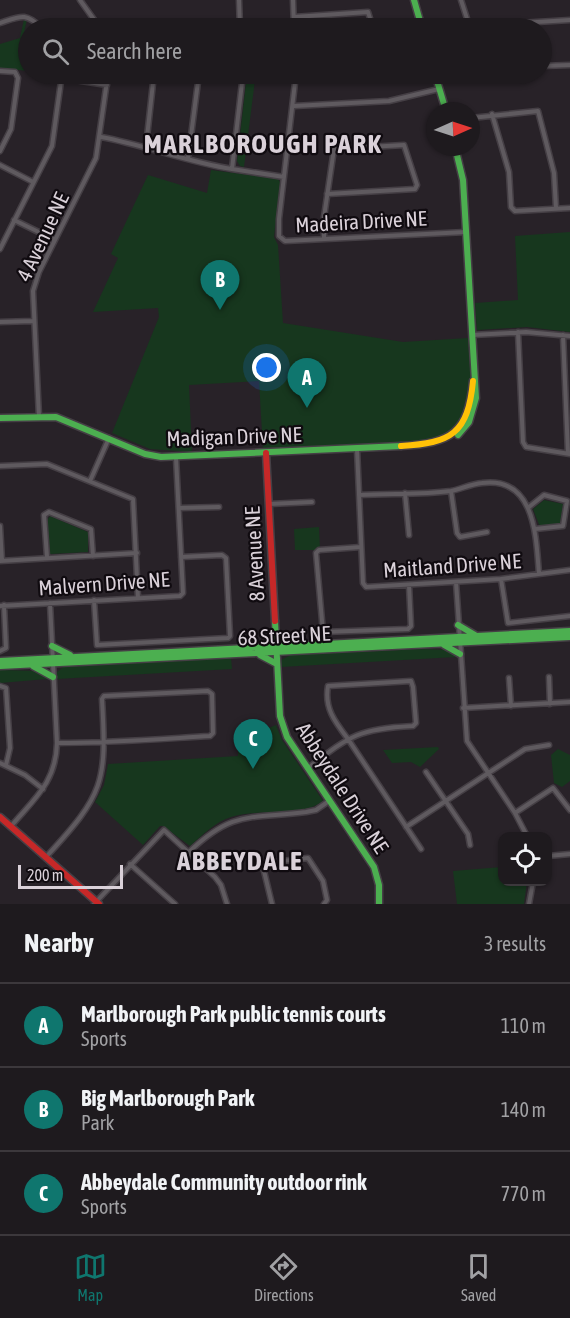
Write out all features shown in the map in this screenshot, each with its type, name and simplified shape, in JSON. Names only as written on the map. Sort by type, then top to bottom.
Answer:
[{"type":"street","points":[[80,0],[93,18]]},
{"type":"street","points":[[238,0],[239,18]]},
{"type":"street","points":[[293,0],[294,17],[368,12],[370,18]]},
{"type":"street","points":[[415,0],[420,18]]},
{"type":"street","points":[[462,0],[467,18]]},
{"type":"street","points":[[0,23],[22,16],[31,18]]},
{"type":"street","points":[[552,21],[570,20]]},
{"type":"street","points":[[552,66],[570,65]]},
{"type":"street","points":[[0,71],[15,72],[18,78],[11,129],[0,150]]},
{"type":"street","points":[[0,249],[52,146],[61,84]]},
{"type":"street","points":[[102,84],[107,85]]},
{"type":"street","points":[[146,146],[153,84]]},
{"type":"street","points":[[188,159],[198,84]]},
{"type":"street","points":[[232,169],[242,84]]},
{"type":"street","name":"Madeira Drive NE","points":[[295,84],[279,236],[285,241],[466,232]]},
{"type":"street","points":[[438,84],[443,102]]},
{"type":"street","name":"4 Avenue NE","points":[[39,417],[32,302],[36,280],[91,171],[101,137],[107,85]]},
{"type":"street","points":[[294,106],[389,101],[439,89]]},
{"type":"street","points":[[480,116],[538,111],[554,173],[556,208]]},
{"type":"street","points":[[492,114],[509,172],[511,207],[515,211],[570,208]]},
{"type":"street","points":[[101,137],[146,146],[232,169],[284,177]]},
{"type":"street","points":[[324,238],[327,194],[334,149],[404,145],[417,185],[415,189],[327,194]]},
{"type":"street","name":"Madigan Drive NE","points":[[0,418],[56,417],[145,454],[176,458],[442,444],[464,429],[475,405],[463,180],[457,156]]},
{"type":"street","points":[[0,165],[33,183]]},
{"type":"street","points":[[15,220],[55,240]]},
{"type":"street","points":[[0,322],[33,321]]},
{"type":"street","points":[[471,335],[518,332],[570,336]]},
{"type":"street","points":[[518,332],[523,442],[526,447],[569,453],[563,335]]},
{"type":"street","points":[[90,481],[109,438]]},
{"type":"street","name":"Maitland Drive NE","points":[[357,449],[363,583],[366,587],[501,579],[570,570]]},
{"type":"street","name":"8 Avenue NE","points":[[266,453],[276,650]]},
{"type":"street","name":"Malvern Drive NE","points":[[2,605],[180,596],[183,592],[176,458]]},
{"type":"street","points":[[0,466],[47,464],[133,499],[138,598]]},
{"type":"street","points":[[359,495],[451,490],[482,483],[494,483],[514,491],[529,507],[535,529],[539,574]]},
{"type":"street","points":[[451,490],[457,533],[460,537],[487,532]]},
{"type":"street","points":[[405,493],[409,535]]},
{"type":"street","points":[[529,507],[544,495],[567,501],[563,526],[535,529]]},
{"type":"street","points":[[269,504],[312,502]]},
{"type":"street","points":[[179,508],[219,507]]},
{"type":"street","points":[[46,557],[44,515],[49,512],[91,529],[93,556]]},
{"type":"street","points":[[0,526],[1,561],[136,553]]},
{"type":"street","points":[[361,548],[319,550],[316,553],[322,632],[408,629],[411,626],[409,585]]},
{"type":"street","points":[[94,600],[97,645],[228,638],[230,636],[226,558],[222,555],[181,557]]},
{"type":"street","points":[[501,579],[508,623],[570,616]]},
{"type":"street","points":[[456,582],[467,741],[515,813],[524,832]]},
{"type":"street","points":[[12,825],[43,789],[56,764],[50,603]]},
{"type":"street","points":[[0,651],[6,648],[2,605]]},
{"type":"street","points":[[458,625],[480,636]]},
{"type":"street","name":"68 Street NE","points":[[0,666],[28,665],[74,656],[442,645],[480,636],[570,632]]},
{"type":"street","points":[[276,634],[296,646]]},
{"type":"street","name":"68 Street NE","points":[[0,660],[257,654],[296,646],[570,638]]},
{"type":"street","points":[[442,645],[460,654]]},
{"type":"street","points":[[52,646],[74,656]]},
{"type":"street","name":"Abbeydale Drive NE","points":[[276,650],[283,726],[329,801],[374,867],[379,885],[378,904]]},
{"type":"street","points":[[257,654],[277,664]]},
{"type":"street","points":[[28,665],[54,677]]},
{"type":"street","points":[[549,677],[550,704]]},
{"type":"street","points":[[509,678],[511,706]]},
{"type":"street","points":[[308,768],[348,739],[376,728],[413,726],[416,723],[414,687],[411,681],[328,686],[328,710],[348,739],[421,849]]},
{"type":"street","points":[[0,686],[6,688],[9,748],[6,765]]},
{"type":"street","points":[[46,857],[81,818],[97,792],[105,761],[104,741],[102,699],[104,696],[208,691],[212,694],[213,733],[210,736],[104,741],[57,743]]},
{"type":"street","points":[[463,708],[570,702]]},
{"type":"street","points":[[406,827],[525,749],[549,745]]},
{"type":"street","points":[[0,763],[43,789]]},
{"type":"street","points":[[426,772],[468,834],[470,844]]},
{"type":"street","points":[[515,813],[553,788],[570,810]]},
{"type":"street","points":[[189,852],[208,833],[228,821],[306,812],[316,810],[329,801]]},
{"type":"street","points":[[0,817],[12,825],[96,903],[161,830],[189,852],[221,885],[227,904]]},
{"type":"street","points":[[552,856],[570,854]]},
{"type":"street","points":[[272,904],[263,867],[265,863],[308,858],[323,880],[327,900],[324,904]]},
{"type":"street","points":[[130,864],[175,904]]},
{"type":"street","points":[[529,904],[532,886]]},
{"type":"green space","points":[[18,39],[18,70],[0,68],[0,44]]},
{"type":"green space","points":[[246,84],[254,84],[244,167],[240,166],[237,161]]},
{"type":"green space","points":[[211,170],[278,179],[280,182],[274,237],[278,245],[283,323],[403,342],[468,338],[469,400],[458,425],[447,434],[431,441],[263,450],[259,381],[189,385],[192,452],[150,449],[112,433],[159,317],[158,308],[93,312],[118,258],[111,254],[148,175],[207,193]]},
{"type":"green space","points":[[570,232],[570,332],[527,327],[477,330],[475,303],[518,300],[515,236]]},
{"type":"green space","points":[[544,500],[563,504],[560,524],[540,527],[533,509]]},
{"type":"green space","points":[[50,516],[88,532],[88,552],[50,554],[47,520]]},
{"type":"green space","points":[[319,527],[320,550],[316,553],[313,550],[295,550],[294,529]]},
{"type":"green space","points":[[448,650],[456,657],[281,667],[281,660],[291,655]]},
{"type":"green space","points":[[231,658],[232,669],[57,679],[57,672],[63,667]]},
{"type":"green space","points":[[0,670],[37,671],[47,676],[47,679],[0,683]]},
{"type":"green space","points":[[276,725],[282,740],[323,801],[314,806],[291,811],[242,814],[231,817],[214,825],[190,846],[163,826],[160,826],[143,845],[95,802],[104,785],[108,764],[238,756],[238,740]]},
{"type":"green space","points":[[438,747],[439,749],[420,767],[411,762],[392,763],[383,750]]},
{"type":"green space","points":[[558,749],[570,755],[570,781],[562,787],[554,783],[551,755]]},
{"type":"green space","points":[[498,867],[498,886],[526,886],[524,904],[457,904],[453,871]]},
{"type":"traffic: fast","points":[[414,0],[419,18]]},
{"type":"traffic: fast","points":[[438,84],[443,102]]},
{"type":"traffic: fast","points":[[457,156],[463,180],[476,398],[469,422],[458,435]]},
{"type":"traffic: fast","points":[[0,418],[56,417],[145,454],[161,457],[401,446]]},
{"type":"traffic: fast","points":[[275,621],[280,716],[287,737],[374,867],[379,885],[379,904]]},
{"type":"traffic: fast","points":[[458,625],[475,635]]},
{"type":"traffic: fast","points":[[0,661],[570,631]]},
{"type":"traffic: fast","points":[[276,634],[295,645]]},
{"type":"traffic: fast","points":[[0,666],[570,637]]},
{"type":"traffic: fast","points":[[444,645],[460,654]]},
{"type":"traffic: fast","points":[[52,646],[70,655]]},
{"type":"traffic: fast","points":[[260,655],[277,664]]},
{"type":"traffic: fast","points":[[33,666],[53,677]]},
{"type":"traffic: slow","points":[[401,446],[433,442],[454,432],[467,413],[473,381]]},
{"type":"traffic: jam","points":[[266,453],[275,621]]},
{"type":"traffic: jam","points":[[0,817],[99,904]]},
{"type":"place","name":"Big Marlborough Park","points":[[220,310]]},
{"type":"place","name":"Marlborough Park public tennis courts","points":[[307,408]]},
{"type":"place","name":"Abbeydale Community outdoor rink","points":[[253,769]]},
{"type":"district","name":"MARLBOROUGH PARK","points":[[263,144]]},
{"type":"district","name":"ABBEYDALE","points":[[240,861]]}]
